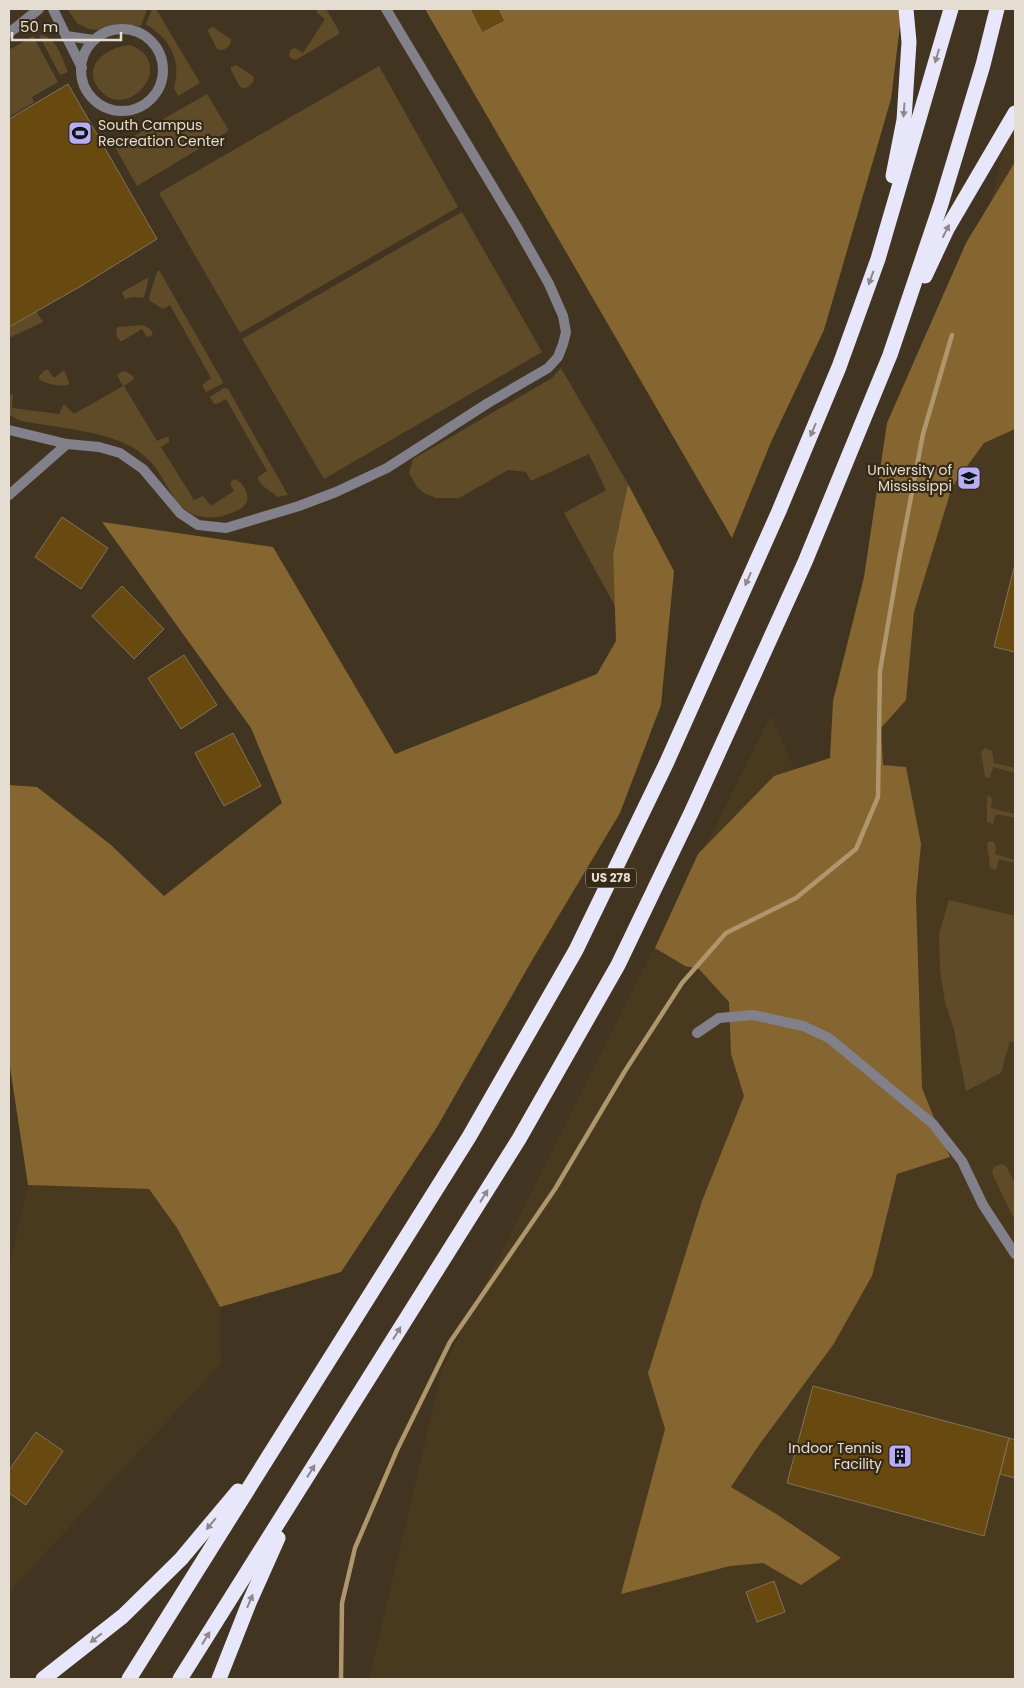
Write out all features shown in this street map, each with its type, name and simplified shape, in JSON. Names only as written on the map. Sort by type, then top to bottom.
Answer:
[{"type":"highway","points":[[878,259],[904,120],[909,42],[906,9]]},
{"type":"highway","name":"US 278","points":[[129,1679],[469,1138],[576,950],[666,764],[779,511],[839,367],[878,259],[951,9]]},
{"type":"highway","name":"US 278","points":[[180,1679],[519,1139],[618,965],[691,813],[805,562],[890,355],[941,204],[998,9]]},
{"type":"highway","points":[[890,355],[947,229],[1015,113]]},
{"type":"highway","points":[[43,1679],[123,1616],[181,1559],[276,1446]]},
{"type":"highway","points":[[219,1679],[249,1603],[298,1491]]},
{"type":"street","points":[[9,33],[38,9]]},
{"type":"street","points":[[53,9],[82,68]]},
{"type":"street","points":[[9,430],[68,444],[99,447],[120,453],[143,469],[180,513],[198,525],[226,528],[299,506],[336,492],[387,468],[488,403],[548,368],[558,356],[563,344],[566,332],[563,316],[518,229],[386,9]]},
{"type":"street","points":[[119,29],[132,30],[145,36],[155,45],[161,57],[163,70],[161,84],[154,96],[144,105],[132,110],[118,111],[106,108],[94,100],[86,90],[82,77],[82,68],[86,51],[94,40],[106,33],[119,29]]},
{"type":"street","points":[[66,36],[94,40]]},
{"type":"street","points":[[9,495],[68,444]]},
{"type":"street","points":[[697,1033],[718,1018],[753,1014],[804,1026],[829,1038],[932,1124],[962,1161],[983,1205],[1015,1254]]},
{"type":"shaded area","points":[[67,9],[147,9],[141,26],[117,24],[99,30],[89,29],[78,24]]},
{"type":"shaded area","points":[[152,9],[156,9],[200,83],[178,96],[174,88],[176,68],[172,51],[162,36],[146,24]]},
{"type":"shaded area","points":[[317,9],[326,9],[339,34],[296,60],[292,59],[289,56],[290,50],[295,48],[303,53],[325,19],[317,13]]},
{"type":"shaded area","points":[[425,9],[902,9],[891,99],[824,330],[771,442],[732,538]]},
{"type":"shaded area","points":[[213,27],[231,39],[227,48],[217,49],[208,31]]},
{"type":"shaded area","points":[[39,35],[45,36],[55,43],[68,72],[60,75]]},
{"type":"shaded area","points":[[33,36],[58,82],[32,97],[34,102],[9,117],[9,50]]},
{"type":"shaded area","points":[[130,45],[144,54],[150,65],[149,76],[143,87],[134,95],[123,100],[111,98],[100,90],[95,81],[93,73],[95,66],[105,54]]},
{"type":"shaded area","points":[[236,65],[253,76],[254,80],[248,87],[240,87],[231,70],[231,67]]},
{"type":"shaded area","points":[[379,66],[458,207],[240,333],[159,193]]},
{"type":"shaded area","points":[[207,94],[228,129],[227,132],[137,186],[115,147]]},
{"type":"shaded area","points":[[1015,104],[1015,1679],[369,1679],[442,1370],[771,715],[831,856]]},
{"type":"shaded area","points":[[1015,162],[1015,429],[984,443],[952,487],[914,612],[906,700],[881,728],[883,765],[906,767],[921,844],[916,897],[922,1088],[950,1157],[897,1174],[872,1276],[833,1345],[759,1445],[731,1487],[778,1515],[841,1558],[801,1585],[763,1563],[730,1566],[621,1594],[665,1429],[648,1373],[702,1201],[744,1096],[731,1054],[729,1002],[699,969],[685,966],[655,948],[698,854],[774,776],[830,758],[833,701],[864,577],[887,423],[966,243]]},
{"type":"shaded area","points":[[462,212],[542,352],[324,479],[242,339]]},
{"type":"shaded area","points":[[159,270],[223,382],[206,392],[202,385],[211,378],[170,305],[163,309],[150,301],[149,297]]},
{"type":"shaded area","points":[[149,277],[144,297],[125,299],[122,292]]},
{"type":"shaded area","points":[[36,311],[43,322],[9,338],[9,327]]},
{"type":"shaded area","points":[[143,325],[153,333],[150,337],[146,336],[142,329],[122,341],[117,337],[116,329],[118,327]]},
{"type":"shaded area","points":[[561,368],[628,484],[613,554],[615,606],[564,513],[606,490],[589,454],[531,481],[526,472],[508,470],[459,498],[436,498],[424,493],[417,487],[409,473],[413,459],[552,378]]},
{"type":"shaded area","points":[[45,370],[48,370],[54,378],[64,370],[69,382],[68,385],[53,385],[42,381],[39,379],[39,376]]},
{"type":"shaded area","points":[[125,371],[133,376],[134,379],[124,386],[157,441],[169,437],[169,442],[161,447],[194,500],[203,496],[211,506],[234,491],[231,481],[235,479],[242,485],[247,494],[246,504],[242,508],[216,517],[195,515],[188,512],[177,502],[153,464],[132,447],[93,433],[21,421],[9,415],[9,394],[13,395],[12,408],[59,414],[64,404],[74,414],[123,386],[117,375]]},
{"type":"shaded area","points":[[224,388],[228,389],[288,495],[278,497],[258,480],[258,477],[267,471],[226,399],[214,404],[210,397]]},
{"type":"shaded area","points":[[628,484],[674,571],[661,705],[620,813],[534,957],[437,1127],[341,1272],[220,1307],[177,1228],[149,1189],[28,1185],[9,1061],[9,785],[37,787],[111,845],[164,896],[282,803],[251,728],[102,522],[273,547],[395,754],[597,674],[616,641],[613,554]]},
{"type":"shaded area","points":[[985,748],[992,751],[994,763],[1015,768],[1015,773],[993,767],[990,777],[985,777],[981,752]]},
{"type":"shaded area","points":[[989,795],[992,799],[991,808],[1015,814],[1015,818],[996,814],[993,824],[987,822],[987,797]]},
{"type":"shaded area","points":[[990,841],[994,842],[996,847],[995,854],[1015,860],[1015,863],[999,859],[996,870],[990,868],[987,843]]},
{"type":"shaded area","points":[[949,900],[1015,916],[1015,1043],[1010,1041],[1001,1073],[966,1091],[954,1030],[945,1002],[940,971],[939,934]]},
{"type":"shaded area","points":[[1001,1164],[1006,1166],[1015,1183],[1015,1221],[992,1173],[994,1167]]},
{"type":"shaded area","points":[[28,1185],[149,1189],[177,1228],[220,1307],[221,1363],[9,1592],[9,1265]]},
{"type":"building","points":[[470,9],[499,9],[505,21],[482,33]]},
{"type":"building","points":[[68,84],[157,239],[81,286],[9,327],[9,119]]},
{"type":"building","points":[[62,517],[108,548],[81,589],[35,557]]},
{"type":"building","points":[[1015,564],[1015,652],[994,647]]},
{"type":"building","points":[[122,586],[164,629],[134,659],[92,616]]},
{"type":"building","points":[[184,655],[217,705],[181,729],[148,678]]},
{"type":"building","points":[[233,733],[261,786],[224,806],[195,753]]},
{"type":"building","name":"Indoor Tennis Facility","points":[[813,1386],[1009,1438],[984,1536],[787,1483]]},
{"type":"building","points":[[36,1432],[63,1451],[26,1505],[9,1493],[9,1470]]},
{"type":"building","points":[[1009,1438],[1015,1440],[1015,1478],[1000,1474]]},
{"type":"building","points":[[774,1581],[785,1612],[757,1622],[746,1592]]},
{"type":"waterway","points":[[341,1679],[342,1603],[355,1548],[397,1450],[450,1342],[555,1189],[625,1071],[682,983],[726,933],[796,898],[856,849],[878,797],[880,671],[923,434],[952,335]]},
{"type":"place","name":"South Campus Recreation Center","points":[[80,133]]},
{"type":"place","name":"University of Mississippi","points":[[969,478]]},
{"type":"place","name":"Indoor Tennis Facility","points":[[900,1456]]}]
